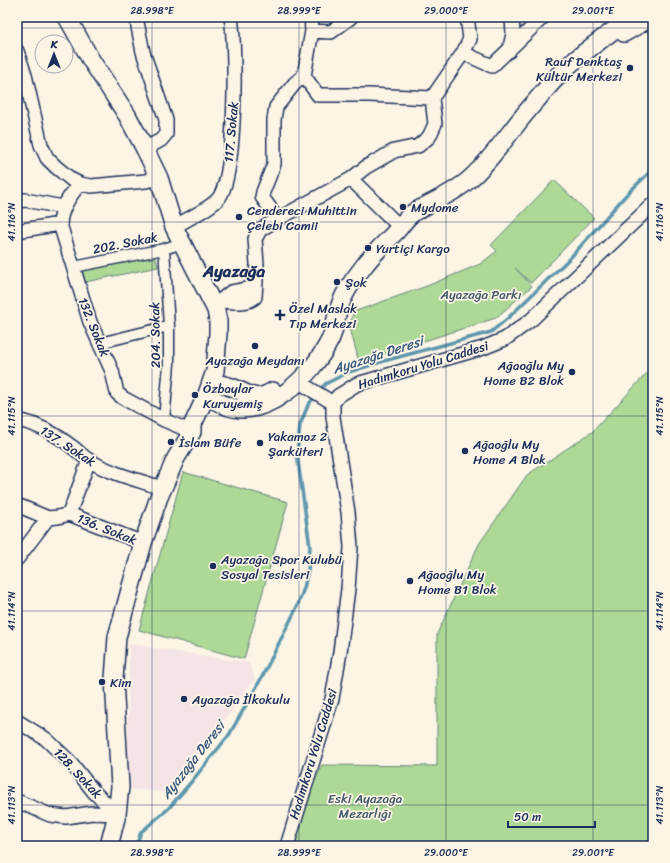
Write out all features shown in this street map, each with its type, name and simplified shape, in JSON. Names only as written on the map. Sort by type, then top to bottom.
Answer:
[{"type":"street","points":[[67,17],[91,60],[149,147]]},
{"type":"street","points":[[74,17],[149,147],[163,176],[182,243],[216,302]]},
{"type":"street","points":[[136,17],[143,52],[166,120],[166,134],[161,140],[149,147]]},
{"type":"street","name":"117. Sokak","points":[[176,225],[197,214],[218,200],[226,177],[231,138],[234,91],[234,39],[231,17]]},
{"type":"street","points":[[278,219],[262,197],[274,164],[274,120],[276,107],[295,84],[304,76],[312,31],[311,17]]},
{"type":"street","points":[[312,31],[331,32],[351,17]]},
{"type":"street","points":[[216,302],[231,292],[255,287],[257,264],[255,239],[260,230],[351,179],[366,167],[394,151],[418,146],[429,137],[436,124],[432,98],[463,53],[470,39],[467,17]]},
{"type":"street","points":[[509,51],[513,34],[512,17]]},
{"type":"street","points":[[463,53],[492,66],[543,17]]},
{"type":"street","points":[[213,390],[228,386],[255,397],[262,397],[285,384],[315,352],[335,319],[350,285],[365,265],[400,228],[406,218],[415,211],[465,184],[491,157],[520,119],[566,68],[632,17]]},
{"type":"street","points":[[400,228],[447,204],[473,186],[552,95],[578,68],[625,32],[652,17]]},
{"type":"street","points":[[17,51],[25,75],[41,145],[47,158],[62,172],[80,184],[91,186],[146,181],[163,176]]},
{"type":"street","points":[[304,76],[318,95],[369,95],[432,98]]},
{"type":"street","points":[[351,179],[400,228]]},
{"type":"street","name":"132. Sokak","points":[[80,184],[63,207],[60,215],[60,224],[74,266],[80,294],[90,322],[112,371],[117,393],[123,398],[164,420],[192,432]]},
{"type":"street","points":[[17,201],[25,200],[63,207]]},
{"type":"street","name":"Hadımkoru Yolu Caddesi","points":[[286,846],[332,699],[348,589],[351,547],[348,512],[333,403],[338,396],[357,384],[483,348],[505,339],[531,320],[653,204]]},
{"type":"street","points":[[17,231],[60,224]]},
{"type":"street","points":[[109,846],[117,814],[120,787],[114,679],[115,652],[125,606],[143,543],[162,488],[176,458],[192,432],[200,425],[213,390],[217,359],[218,321],[216,302],[210,285],[176,225]]},
{"type":"street","name":"202. Sokak","points":[[74,266],[164,249],[182,243]]},
{"type":"street","name":"204. Sokak","points":[[164,249],[170,326],[170,364],[164,420]]},
{"type":"street","points":[[213,390],[222,405],[242,410],[264,405],[275,399],[299,382],[316,361],[325,348],[333,331],[335,319]]},
{"type":"street","points":[[100,344],[170,326]]},
{"type":"street","points":[[299,382],[333,403]]},
{"type":"street","name":"137. Sokak","points":[[19,420],[40,426],[59,436],[89,460],[115,473],[162,488]]},
{"type":"street","points":[[69,514],[89,460]]},
{"type":"street","points":[[17,505],[48,518],[17,559]]},
{"type":"street","name":"136. Sokak","points":[[48,518],[69,514],[143,543]]},
{"type":"street","name":"128. Sokak","points":[[17,721],[46,739],[71,763],[94,792],[117,814]]},
{"type":"street","points":[[17,801],[50,815],[66,817],[92,813],[117,814]]},
{"type":"shaded area","name":"Ayazağa İlkokulu","points":[[129,644],[249,663],[255,678],[173,793],[127,789]]},
{"type":"green space","name":"Ayazağa Parkı","points":[[554,180],[594,218],[531,283],[515,268],[532,286],[496,318],[359,362],[350,328],[353,312],[427,286],[480,264],[497,251],[491,245]]},
{"type":"green space","points":[[155,256],[158,267],[85,282],[82,271]]},
{"type":"green space","name":"Eski Ayazağa Mezarlığı","points":[[653,369],[653,846],[294,846],[307,799],[322,765],[437,766],[437,634],[479,544],[527,475],[592,432],[648,372]]},
{"type":"green space","name":"Ayazağa Spor Kulubü Sosyal Tesisleri","points":[[183,472],[288,502],[244,659],[139,630]]},
{"type":"waterway","name":"Ayazağa Deresi","points":[[136,846],[141,832],[168,809],[229,735],[262,677],[297,607],[304,588],[308,570],[310,547],[297,454],[300,425],[308,405],[325,384],[349,372],[491,332],[508,318],[571,257],[626,195],[653,169]]},
{"type":"place","name":"Rauf Denktaş Kültür Merkezi","points":[[630,68]]},
{"type":"place","name":"Mydome","points":[[403,207]]},
{"type":"place","name":"Cendereci Muhittin Çelebi Camii","points":[[239,217]]},
{"type":"place","name":"Yurtiçi Kargo","points":[[368,248]]},
{"type":"place","name":"Şok","points":[[337,282]]},
{"type":"place","name":"Özel Maslak Tıp Merkezi","points":[[280,315]]},
{"type":"place","name":"Ayazağa Meydanı","points":[[255,346]]},
{"type":"place","name":"Ağaoğlu My Home B2 Blok","points":[[572,372]]},
{"type":"place","name":"Özbaylar Kuruyemiş","points":[[195,395]]},
{"type":"place","name":"İslam Büfe","points":[[171,442]]},
{"type":"place","name":"Yakamoz 2 Şarküteri","points":[[260,443]]},
{"type":"place","name":"Ağaoğlu My Home A Blok","points":[[465,451]]},
{"type":"place","name":"Ayazağa Spor Kulubü Sosyal Tesisleri","points":[[213,566]]},
{"type":"place","name":"Ağaoğlu My Home B1 Blok","points":[[410,581]]},
{"type":"place","name":"Kim","points":[[102,682]]},
{"type":"place","name":"Ayazağa İlkokulu","points":[[184,699]]},
{"type":"district","name":"Ayazağa","points":[[234,271]]}]
